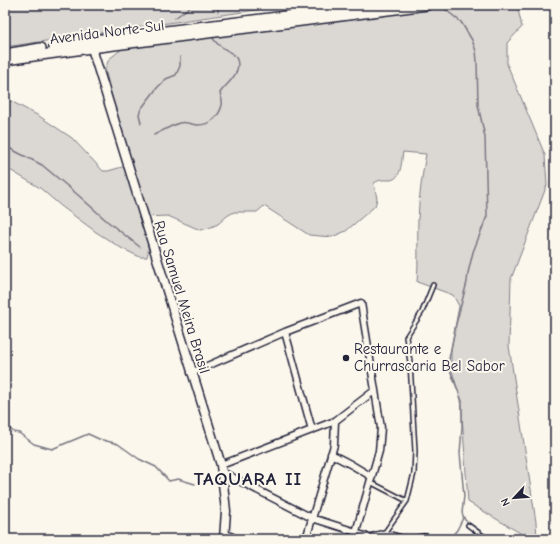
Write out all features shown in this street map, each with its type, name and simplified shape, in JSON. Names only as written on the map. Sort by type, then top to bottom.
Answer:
[{"type":"main road","name":"Avenida Norte-Sul","points":[[5,54],[90,44],[374,5]]},
{"type":"main road","name":"Avenida Norte-Sul","points":[[5,60],[90,44],[100,46],[427,5]]},
{"type":"street","name":"Rua Samuel Meira Brasil","points":[[90,44],[221,469],[226,511],[224,536]]},
{"type":"street","name":"Rua Samuel Meira Brasil","points":[[97,65],[100,46]]},
{"type":"street","points":[[191,373],[286,332],[361,303],[381,428],[379,450],[356,532],[312,518],[221,469]]},
{"type":"street","points":[[286,332],[312,430]]},
{"type":"street","points":[[221,469],[335,421],[374,391]]},
{"type":"street","points":[[306,539],[334,445],[335,421]]},
{"type":"street","points":[[331,454],[352,465],[371,480]]},
{"type":"street","points":[[224,536],[237,539]]},
{"type":"lane","points":[[380,539],[407,501],[414,473],[415,451],[410,362],[406,337],[422,312],[433,285]]},
{"type":"lane","points":[[371,480],[407,501]]},
{"type":"lane","points":[[468,525],[486,539]]},
{"type":"lane","points":[[353,539],[356,532],[370,536],[384,532],[401,537],[413,538],[424,536],[438,539]]},
{"type":"shaded area","points":[[5,5],[290,5],[5,47]]},
{"type":"shaded area","points":[[454,5],[517,5],[522,27],[507,43],[507,64],[545,155],[547,185],[511,279],[509,346],[536,522],[537,539],[530,539],[468,502],[461,400],[451,368],[451,349],[459,306],[453,295],[417,282],[418,211],[426,154],[403,152],[397,177],[390,180],[380,180],[374,183],[377,199],[375,206],[346,231],[332,237],[309,235],[264,206],[257,212],[234,212],[218,224],[200,230],[168,216],[144,217],[148,242],[147,257],[140,257],[121,248],[96,232],[40,188],[5,167],[5,98],[39,116],[72,138],[103,171],[129,165],[105,69],[109,59],[123,48]]},
{"type":"waterway","points":[[175,18],[191,6],[198,5]]},
{"type":"waterway","points":[[218,5],[218,12]]},
{"type":"waterway","points":[[446,10],[461,22],[472,40],[476,51],[478,105],[485,137],[487,216],[473,252],[449,359],[450,370],[462,401],[460,453],[464,496],[462,513],[465,520],[492,539]]},
{"type":"waterway","points":[[154,135],[179,123],[184,122],[198,125],[206,124],[213,120],[219,113],[222,104],[220,93],[234,77],[238,63],[234,55],[216,43],[213,38]]},
{"type":"waterway","points":[[141,123],[139,114],[141,109],[166,79],[176,75],[180,66],[180,57]]},
{"type":"waterway","points":[[5,146],[42,165],[107,221],[140,247]]},
{"type":"waterway","points":[[5,420],[11,430],[19,433],[34,444],[52,449],[88,434],[99,439],[118,444],[139,459],[156,467],[169,481],[178,479],[195,484]]},
{"type":"waterway","points":[[450,538],[457,530],[463,518]]},
{"type":"waterway","points":[[363,538],[375,539]]},
{"type":"place","name":"Restaurante e Churrascaria Bel Sabor","points":[[346,358]]},
{"type":"district","name":"TAQUARA II","points":[[248,478]]}]
